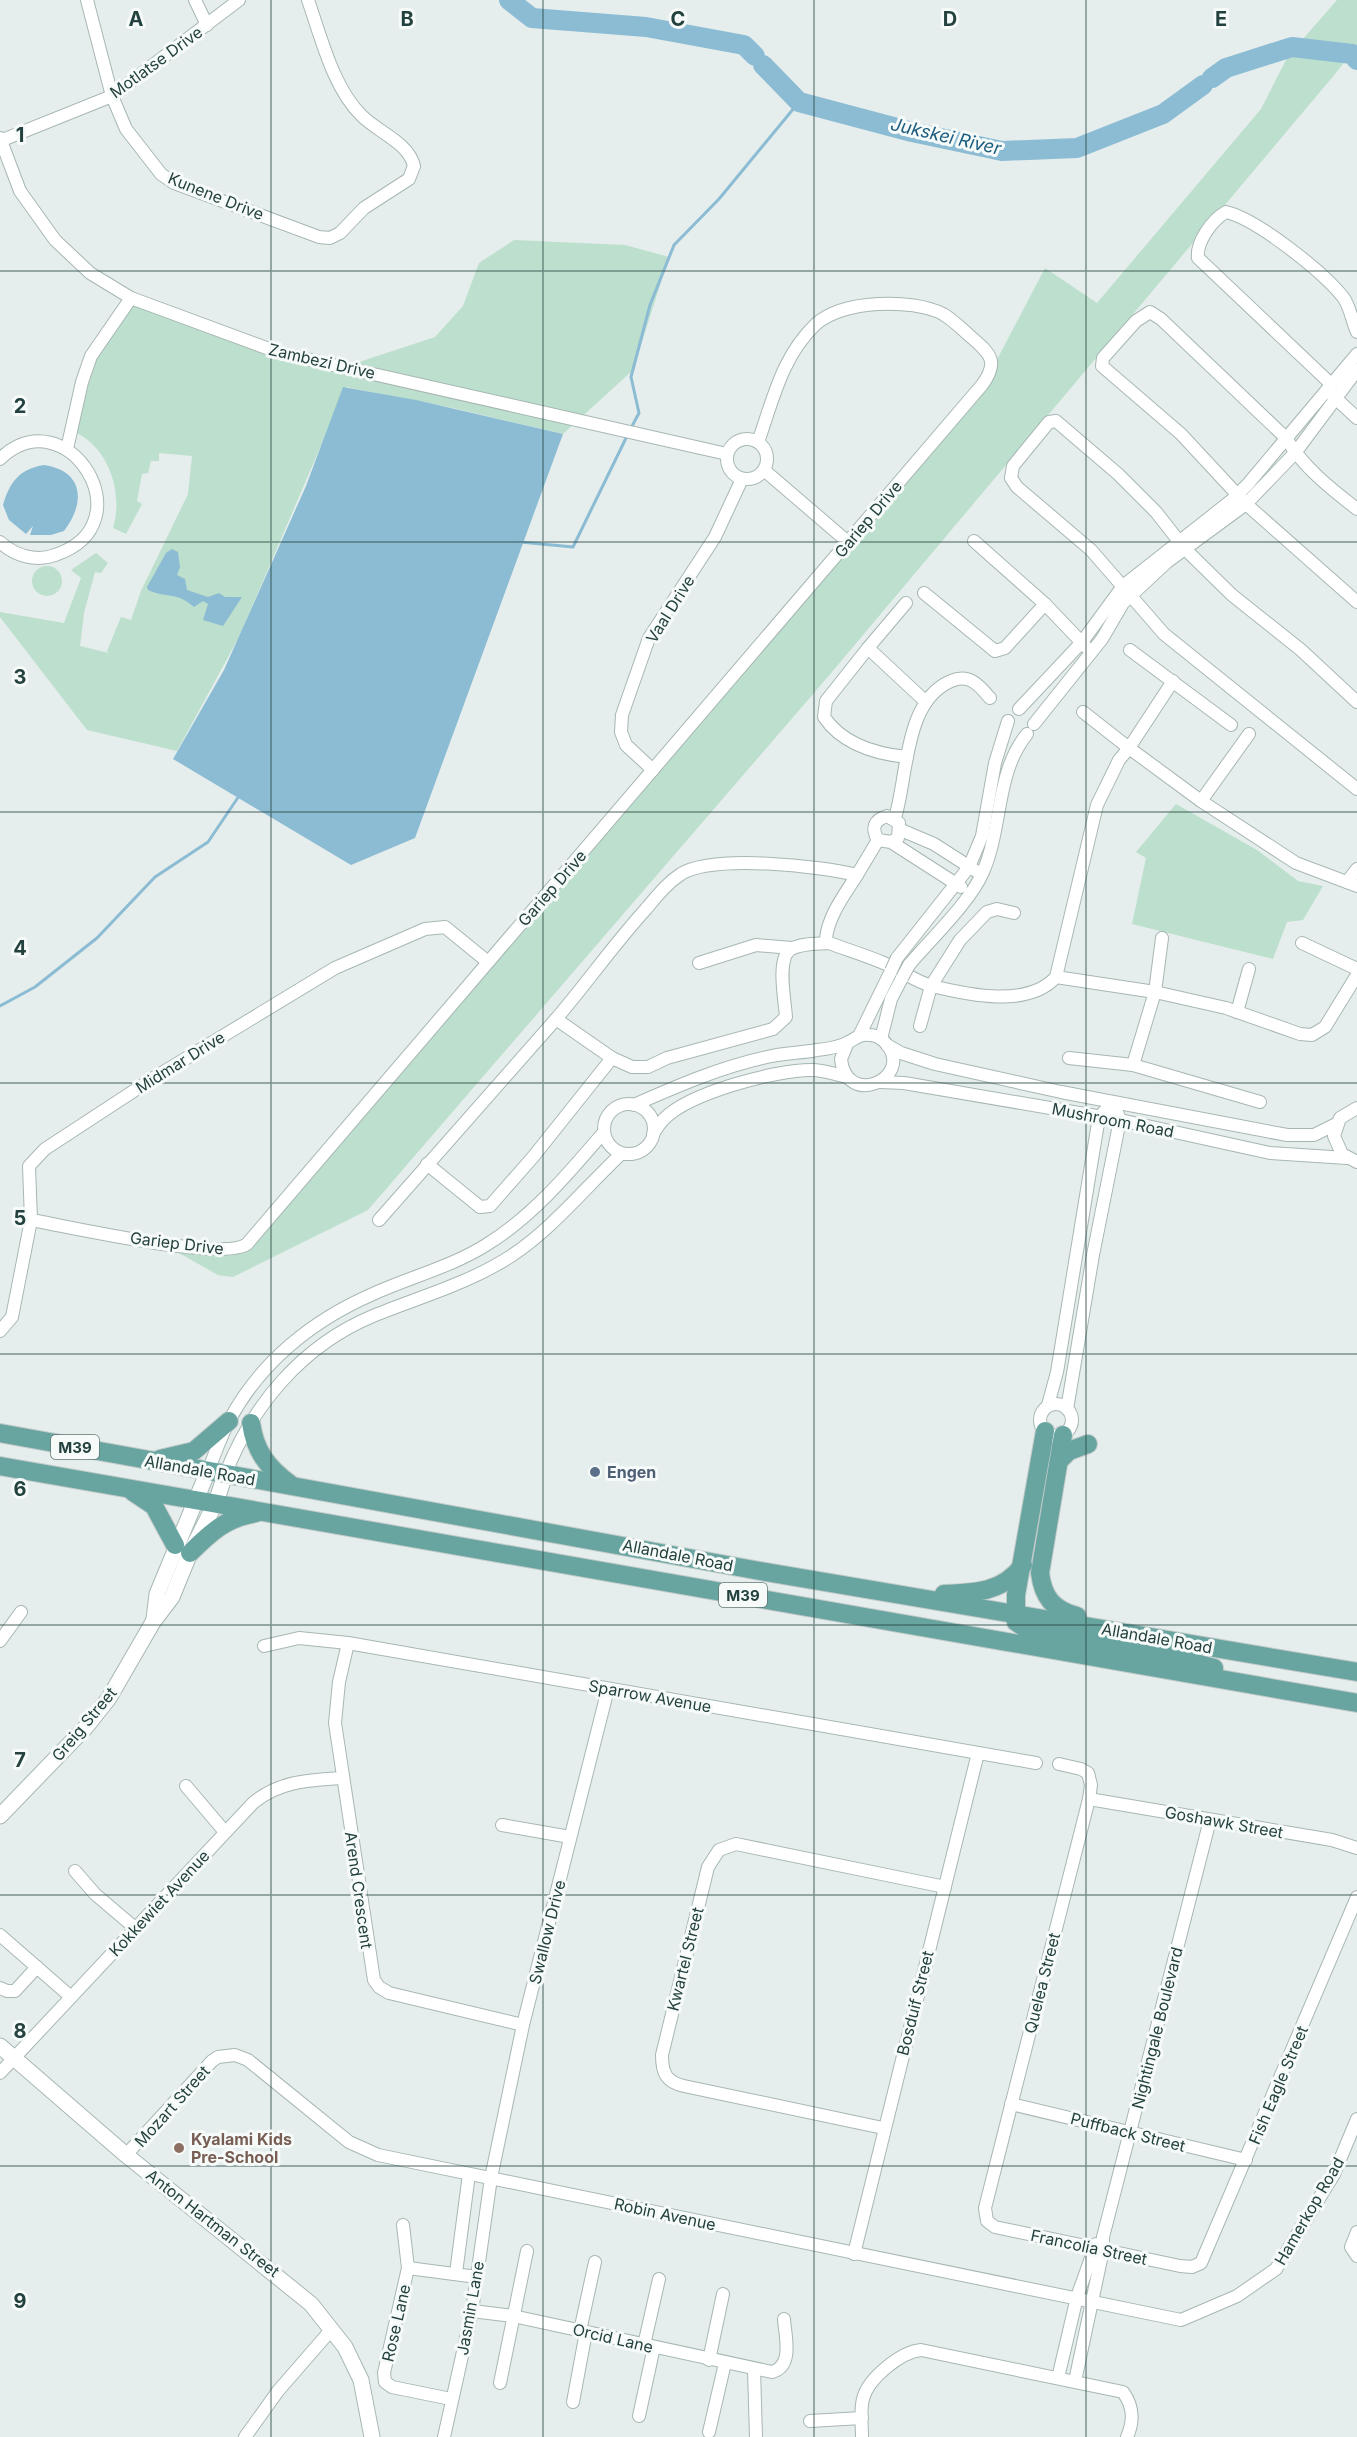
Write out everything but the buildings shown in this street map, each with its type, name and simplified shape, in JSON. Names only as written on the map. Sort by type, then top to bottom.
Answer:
[{"type":"main road","points":[[149,1461],[177,1457],[194,1451],[229,1421]]},
{"type":"main road","points":[[251,1423],[260,1455],[277,1474],[294,1486]]},
{"type":"main road","name":"Allandale Road","points":[[0,1433],[901,1594],[1357,1672]]},
{"type":"main road","points":[[1054,1433],[1059,1461],[1042,1555],[1040,1573],[1043,1592],[1057,1608],[1071,1615],[1145,1635]]},
{"type":"main road","points":[[1054,1433],[1023,1564],[1014,1613],[1016,1622],[1025,1628],[1137,1648],[1199,1663],[1275,1689]]},
{"type":"main road","points":[[1059,1461],[1069,1451],[1088,1444]]},
{"type":"main road","name":"Allandale Road","points":[[0,1466],[128,1489],[196,1498],[1357,1703]]},
{"type":"main road","points":[[128,1489],[154,1506],[183,1549],[235,1517],[270,1511]]},
{"type":"main road","points":[[901,1594],[987,1591],[1009,1580],[1023,1564]]},
{"type":"street","name":"Kunene Drive","points":[[87,0],[112,96],[126,129],[166,178],[323,238],[337,236],[364,208],[409,178],[414,166],[409,152],[362,117],[347,99],[308,0]]},
{"type":"street","points":[[195,0],[207,25]]},
{"type":"street","name":"Motlatse Drive","points":[[0,140],[112,96],[239,0]]},
{"type":"street","name":"Zambezi Drive","points":[[0,140],[20,191],[55,240],[90,273],[130,298],[280,353],[727,454]]},
{"type":"street","points":[[1357,332],[1345,298],[1277,239],[1235,214],[1226,212],[1205,234],[1197,251],[1198,258],[1328,386],[1335,399],[1357,418]]},
{"type":"street","points":[[67,449],[85,372],[91,356],[130,298]]},
{"type":"street","name":"Gariep Drive","points":[[32,1220],[163,1244],[241,1248],[254,1237],[982,386],[989,375],[992,362],[985,348],[939,313],[918,308],[876,304],[843,310],[818,323],[790,357],[774,392],[758,442]]},
{"type":"street","points":[[1357,509],[1338,495],[1295,453],[1286,438],[1150,312],[1136,321],[1107,354],[1102,366],[1181,434],[1242,499],[1357,602]]},
{"type":"street","points":[[1242,499],[1286,438],[1357,354]]},
{"type":"street","points":[[847,1077],[841,1059],[896,974],[909,965],[982,874],[993,843],[1008,764],[1127,590],[1242,499],[1295,453],[1357,370]]},
{"type":"street","points":[[1357,702],[1301,650],[1232,595],[1182,545],[1118,474],[1056,421],[1049,422],[1013,466],[1010,473],[1013,482],[1091,550],[1164,634],[1357,789]]},
{"type":"street","points":[[743,439],[758,442],[767,458],[764,470],[756,477],[742,479],[729,469],[727,454],[730,447],[743,439]]},
{"type":"street","points":[[0,459],[15,448],[28,444],[48,443],[67,449],[83,462],[94,479],[98,500],[94,520],[84,538],[67,551],[47,558],[27,557],[8,549],[0,542]]},
{"type":"street","points":[[764,470],[849,543]]},
{"type":"street","name":"Vaal Drive","points":[[653,770],[626,745],[621,732],[622,715],[649,638],[670,603],[703,558],[742,479]]},
{"type":"street","points":[[974,542],[1044,604],[1087,647]]},
{"type":"street","points":[[924,593],[995,651],[1010,643],[1044,604]]},
{"type":"street","points":[[906,603],[826,701],[824,717],[842,735],[865,748],[881,754],[907,757]]},
{"type":"street","points":[[217,1473],[278,1386],[322,1345],[363,1321],[465,1281],[510,1256],[546,1227],[621,1154],[631,1154],[647,1145],[664,1118],[680,1107],[736,1084],[784,1073],[810,1070],[847,1077],[862,1085],[880,1082],[889,1074],[893,1062],[884,1042],[897,958],[969,867],[982,836],[994,763],[1012,713],[1087,647]]},
{"type":"street","points":[[868,648],[926,702]]},
{"type":"street","points":[[1130,650],[1231,725]]},
{"type":"street","points":[[891,842],[898,838],[907,757],[914,725],[926,702],[941,686],[961,678],[976,683],[990,698]]},
{"type":"street","points":[[699,963],[756,945],[792,948],[829,944],[888,965],[931,986],[1018,997],[1031,994],[1048,985],[1056,977],[1097,805],[1119,760],[1173,681]]},
{"type":"street","points":[[1019,709],[1028,711],[1031,729]]},
{"type":"street","points":[[1083,712],[1202,801],[1296,863],[1352,884],[1357,869]]},
{"type":"street","points":[[1008,721],[1014,732],[1031,729]]},
{"type":"street","points":[[1202,801],[1249,734]]},
{"type":"street","points":[[878,840],[874,833],[874,825],[879,818],[887,816],[982,874]]},
{"type":"street","points":[[878,840],[891,842],[957,883],[969,893]]},
{"type":"street","points":[[829,944],[826,931],[841,900],[878,840]]},
{"type":"street","points":[[380,1220],[556,1019],[621,937],[669,883],[683,873],[699,867],[720,865],[823,867],[858,875]]},
{"type":"street","points":[[920,1026],[931,986],[960,940],[980,916],[998,909],[1014,913]]},
{"type":"street","name":"Midmar Drive","points":[[0,1331],[12,1317],[32,1220],[28,1171],[34,1159],[45,1149],[152,1079],[335,968],[415,933],[436,927],[449,929],[488,962]]},
{"type":"street","points":[[1133,1065],[1155,992],[1162,938]]},
{"type":"street","points":[[1056,977],[1155,992],[1237,1012],[1300,1034],[1312,1035],[1325,1028],[1357,975],[1302,943]]},
{"type":"street","points":[[556,1019],[612,1058],[632,1067],[648,1067],[667,1058],[779,1026],[786,1017],[782,965],[785,955],[792,948]]},
{"type":"street","points":[[1237,1012],[1249,969]]},
{"type":"street","points":[[217,1473],[229,1421],[264,1368],[311,1327],[372,1294],[444,1266],[487,1245],[551,1191],[604,1132],[610,1114],[621,1106],[634,1105],[731,1066],[769,1056],[831,1048],[870,1035],[884,1042]]},
{"type":"street","name":"Mushroom Road","points":[[884,1042],[901,1053],[935,1064],[1113,1102],[1299,1137],[1314,1135],[1336,1124],[1344,1113],[1357,1108]]},
{"type":"street","points":[[427,1164],[480,1207],[490,1206],[612,1058]]},
{"type":"street","points":[[1069,1059],[1133,1065],[1260,1102]]},
{"type":"street","name":"Mushroom Road","points":[[880,1082],[913,1084],[1120,1120],[1270,1153],[1352,1160]]},
{"type":"street","points":[[1113,1102],[1120,1120],[1093,1255],[1067,1409],[1071,1424],[1054,1433],[1040,1418],[1048,1405],[1057,1372],[1099,1117],[1113,1102]]},
{"type":"street","points":[[634,1105],[649,1116],[653,1134]]},
{"type":"street","name":"Mushroom Road","points":[[1336,1124],[1335,1143],[1352,1160]]},
{"type":"street","points":[[604,1132],[613,1149],[631,1154]]},
{"type":"street","points":[[1048,1405],[1058,1404],[1067,1409]]},
{"type":"street","name":"Greig Street","points":[[0,1816],[98,1713],[118,1684],[153,1622],[172,1597],[196,1498],[217,1473]]},
{"type":"street","name":"Greig Street","points":[[183,1549],[216,1502],[217,1473]]},
{"type":"street","points":[[2,1634],[21,1612]]},
{"type":"street","name":"Sparrow Avenue","points":[[264,1646],[299,1638],[348,1642],[1036,1763]]},
{"type":"street","name":"Arend Crescent","points":[[348,1642],[335,1708],[342,1778],[371,1968],[379,1987],[389,1993],[523,2025]]},
{"type":"street","name":"Swallow Drive","points":[[492,2178],[523,2025],[608,1689]]},
{"type":"street","name":"Bosduif Street","points":[[854,2254],[883,2128],[978,1754]]},
{"type":"street","name":"Quelea Street","points":[[987,2221],[985,2208],[1089,1799],[1091,1785],[1088,1773],[1059,1764]]},
{"type":"street","name":"Kokkewiet Avenue","points":[[0,2073],[253,1803],[272,1790],[285,1785],[342,1778]]},
{"type":"street","points":[[186,1786],[225,1833]]},
{"type":"street","name":"Goshawk Street","points":[[1089,1799],[1332,1840],[1357,1848]]},
{"type":"street","name":"Nightingale Boulevard","points":[[1058,2378],[1077,2297],[1103,2237],[1210,1820]]},
{"type":"street","points":[[502,1825],[570,1837]]},
{"type":"street","name":"Kwartel Street","points":[[883,2128],[684,2086],[669,2080],[664,2074],[662,2055],[708,1867],[719,1850],[736,1844],[945,1887]]},
{"type":"street","points":[[75,1870],[95,1894],[135,1928]]},
{"type":"street","name":"Fish Eagle Street","points":[[1192,2267],[1203,2260],[1357,1897]]},
{"type":"street","points":[[0,1935],[71,1997]]},
{"type":"street","points":[[0,1988],[15,1991],[37,1967]]},
{"type":"street","name":"Anton Hartman Street","points":[[0,2046],[126,2155],[299,2292],[345,2347],[361,2380],[372,2437]]},
{"type":"street","name":"Robin Avenue","points":[[218,2057],[235,2055],[254,2064],[328,2126],[362,2149],[469,2174],[1181,2320]]},
{"type":"street","name":"Mozart Street","points":[[126,2155],[218,2057]]},
{"type":"street","name":"Puffback Street","points":[[1011,2104],[1246,2160]]},
{"type":"street","name":"Hamerkop Road","points":[[1181,2320],[1237,2296],[1275,2269],[1334,2174],[1357,2119]]},
{"type":"street","name":"Jasmin Lane","points":[[456,2273],[469,2174]]},
{"type":"street","name":"Jasmin Lane","points":[[444,2437],[472,2311],[492,2178]]},
{"type":"street","name":"Francolia Street","points":[[987,2221],[995,2227],[1192,2267]]},
{"type":"street","name":"Rose Lane","points":[[403,2225],[408,2268],[384,2373],[385,2382],[392,2387],[451,2399]]},
{"type":"street","points":[[1357,2232],[1351,2247],[1357,2256]]},
{"type":"street","name":"Nightingale Boulevard","points":[[1075,2381],[1091,2301],[1098,2249]]},
{"type":"street","points":[[500,2383],[527,2251]]},
{"type":"street","points":[[573,2402],[595,2262]]},
{"type":"street","name":"Rose Lane","points":[[408,2268],[477,2277]]},
{"type":"street","points":[[639,2416],[659,2279]]},
{"type":"street","points":[[710,2360],[723,2294]]},
{"type":"street","name":"Orcid Lane","points":[[472,2311],[513,2316],[772,2372],[785,2363],[784,2319]]},
{"type":"street","points":[[245,2437],[278,2391],[331,2330]]},
{"type":"street","points":[[862,2437],[863,2398],[875,2380],[905,2355],[927,2350],[1123,2392],[1132,2411],[1131,2428],[1127,2437]]},
{"type":"street","points":[[709,2432],[725,2363]]},
{"type":"street","points":[[754,2369],[756,2437]]},
{"type":"street","points":[[810,2421],[862,2418]]},
{"type":"green space","points":[[1337,0],[1357,0],[1357,46],[1335,74],[826,679],[368,1210],[233,1277],[218,1275],[163,1244],[247,1244],[989,375],[1045,268],[1097,303],[1261,109],[1288,56]]},
{"type":"green space","points":[[514,240],[625,245],[669,257],[633,370],[563,434],[453,408],[346,387],[239,637],[177,751],[87,730],[0,617],[0,612],[64,623],[81,578],[71,570],[96,553],[108,563],[101,573],[95,572],[84,613],[80,646],[109,653],[107,651],[121,617],[131,620],[141,591],[188,494],[192,456],[159,453],[159,461],[151,461],[148,473],[142,474],[137,501],[142,504],[126,534],[113,528],[116,500],[110,471],[104,458],[95,447],[72,431],[85,372],[131,298],[276,352],[344,367],[435,337],[463,306],[479,263]]},
{"type":"green space","points":[[47,566],[58,570],[62,581],[58,592],[47,596],[36,592],[32,581],[36,570]]},
{"type":"green space","points":[[1176,804],[1257,850],[1298,881],[1323,886],[1303,920],[1287,922],[1273,959],[1132,924],[1146,858],[1136,852]]},
{"type":"water","points":[[343,387],[416,400],[563,434],[415,838],[351,865],[173,759],[224,670],[306,486]]},
{"type":"water","points":[[44,465],[57,468],[74,481],[78,500],[76,510],[64,531],[51,535],[30,535],[33,526],[26,534],[9,520],[3,505],[12,483],[22,473]]},
{"type":"water","points":[[172,549],[178,552],[180,567],[177,575],[185,579],[187,590],[208,597],[219,593],[225,597],[242,597],[223,626],[203,620],[208,604],[203,601],[194,607],[177,597],[148,590],[147,587],[166,553]]},
{"type":"waterway","name":"Jukskei River","points":[[509,0],[532,18],[646,27],[744,45],[755,56]]},
{"type":"waterway","name":"Jukskei River","points":[[1212,78],[1226,68],[1292,47],[1352,54],[1357,60]]},
{"type":"waterway","name":"Jukskei River","points":[[763,65],[799,102],[912,132],[1002,151],[1077,148],[1163,114],[1203,85]]},
{"type":"waterway","points":[[631,428],[639,413],[631,377],[650,305],[674,245],[719,199],[799,102]]},
{"type":"waterway","points":[[520,542],[573,547],[628,434]]},
{"type":"waterway","points":[[0,1006],[35,987],[97,938],[155,877],[208,842],[239,796]]},
{"type":"place","name":"Engen","points":[[595,1472]]},
{"type":"place","name":"Kyalami Kids Pre-School","points":[[179,2148]]}]
